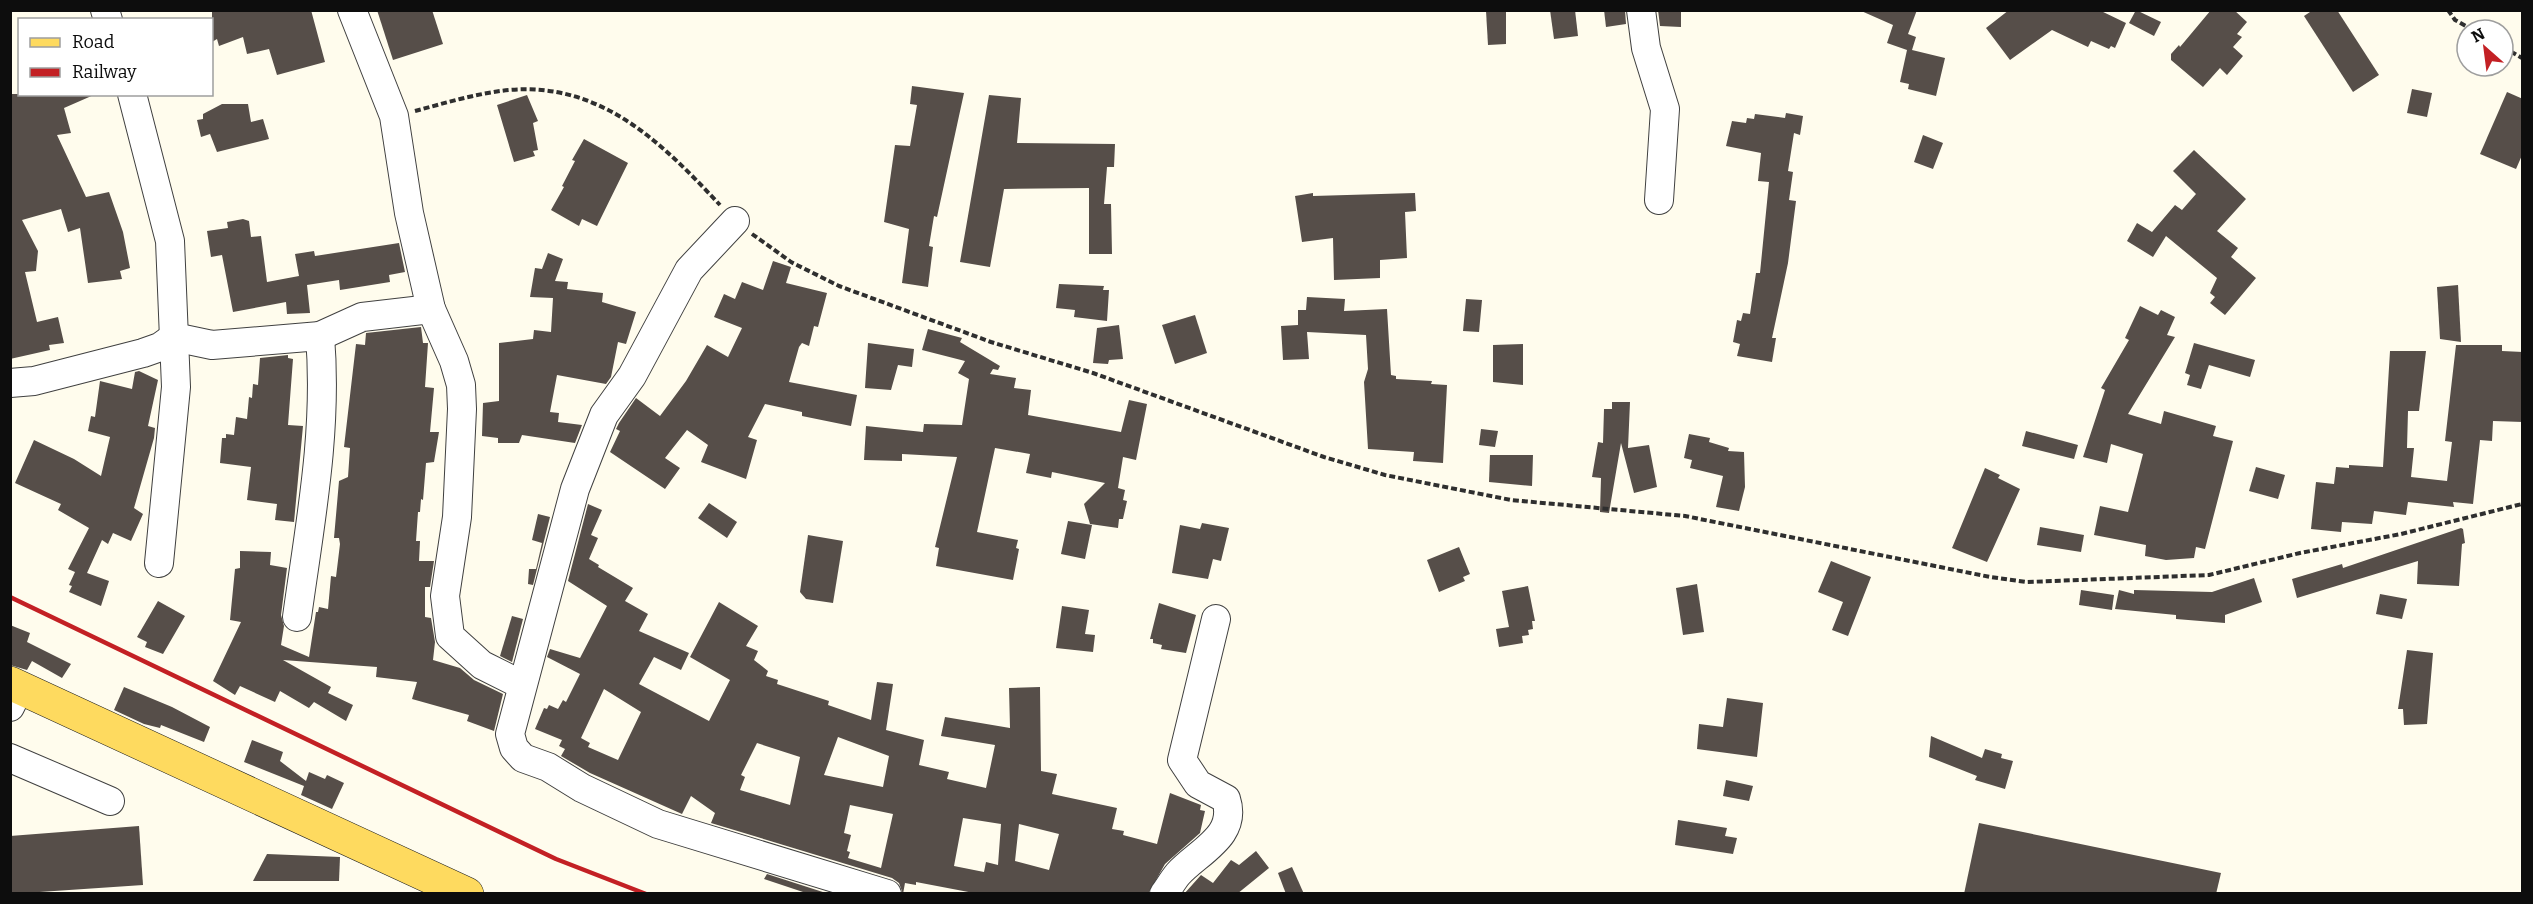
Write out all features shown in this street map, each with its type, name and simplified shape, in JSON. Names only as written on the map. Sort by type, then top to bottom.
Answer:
[{"type":"main road","points":[[14,692],[467,894]]},
{"type":"street","points":[[352,10],[394,116],[409,213],[431,309],[454,361],[462,409],[456,517],[445,596],[450,636],[482,665],[522,685]]},
{"type":"street","points":[[1641,10],[1646,48],[1665,109],[1659,200]]},
{"type":"street","points":[[133,96],[170,242],[176,387],[159,563]]},
{"type":"street","points":[[735,221],[688,270],[632,376],[604,415],[575,489],[510,734],[514,748],[523,758],[549,767],[582,788],[657,824],[887,894]]},
{"type":"street","points":[[10,383],[34,381],[143,353],[160,347],[174,337],[212,345],[320,336],[362,317],[431,309]]},
{"type":"street","points":[[297,617],[321,439],[324,386],[320,336]]},
{"type":"street","points":[[1164,894],[1179,873],[1209,849],[1226,828],[1230,811],[1226,799],[1198,784],[1182,760],[1216,619]]},
{"type":"street","points":[[10,758],[110,801]]},
{"type":"path","points":[[394,116],[508,90],[554,90],[572,94],[598,103],[642,132],[674,158],[735,221],[790,262],[839,286],[992,342],[1093,373],[1324,457],[1385,475],[1511,500],[1685,516],[1990,577],[2027,582],[2209,575],[2300,553],[2401,534],[2523,504]]},
{"type":"building","points":[[212,10],[311,10],[325,62],[277,75],[269,49],[247,54],[243,37],[219,46],[217,39],[213,41]]},
{"type":"building","points":[[377,10],[432,10],[443,44],[393,60]]},
{"type":"building","points":[[1550,10],[1575,10],[1578,36],[1554,39]]},
{"type":"building","points":[[1604,10],[1625,10],[1626,24],[1606,27]]},
{"type":"building","points":[[1658,10],[1681,10],[1681,27],[1660,26]]},
{"type":"building","points":[[1859,10],[1917,10],[1908,34],[1916,37],[1912,50],[1945,58],[1936,96],[1908,89],[1909,84],[1900,82],[1907,50],[1887,43],[1893,25]]},
{"type":"building","points":[[2009,10],[2099,10],[2126,23],[2115,48],[2111,46],[2109,49],[2091,41],[2088,47],[2052,30],[2010,60],[1986,28]]},
{"type":"building","points":[[2136,10],[2161,22],[2154,36],[2129,23]]},
{"type":"building","points":[[2211,10],[2234,10],[2247,22],[2237,34],[2242,37],[2233,47],[2243,56],[2227,75],[2220,68],[2203,87],[2171,60],[2171,54],[2179,45],[2180,47]]},
{"type":"building","points":[[2313,10],[2337,10],[2379,75],[2353,92],[2304,16]]},
{"type":"building","points":[[1486,11],[1506,11],[1506,44],[1488,45]]},
{"type":"building","points":[[912,86],[964,93],[937,217],[934,216],[929,246],[933,247],[928,287],[902,283],[909,229],[884,222],[895,145],[910,146],[917,105],[910,104]]},
{"type":"building","points":[[2412,89],[2432,93],[2427,117],[2407,113]]},
{"type":"building","points":[[2507,92],[2523,99],[2523,153],[2516,169],[2480,154]]},
{"type":"building","points":[[10,94],[18,94],[18,96],[91,96],[64,108],[71,133],[57,135],[86,197],[109,192],[123,232],[130,268],[120,271],[122,279],[88,283],[80,228],[68,232],[61,209],[22,220],[38,251],[36,271],[25,272],[37,322],[58,317],[64,343],[49,345],[50,350],[10,359]]},
{"type":"building","points":[[527,95],[538,121],[533,123],[538,150],[533,151],[535,156],[514,162],[497,105]]},
{"type":"building","points":[[989,95],[1021,98],[1017,143],[1115,144],[1114,167],[1107,167],[1104,204],[1111,204],[1112,254],[1089,254],[1089,188],[1004,189],[990,267],[960,262]]},
{"type":"building","points":[[222,104],[248,104],[251,122],[263,119],[269,139],[217,152],[210,134],[201,137],[197,120],[203,119],[203,114]]},
{"type":"building","points":[[1786,113],[1803,116],[1800,135],[1794,133],[1788,171],[1793,172],[1789,200],[1796,201],[1788,263],[1772,338],[1776,338],[1772,362],[1737,356],[1740,344],[1733,342],[1737,320],[1741,321],[1743,313],[1750,314],[1756,273],[1760,273],[1769,182],[1758,181],[1761,153],[1726,146],[1732,121],[1746,123],[1747,118],[1754,119],[1755,114],[1785,118]]},
{"type":"building","points":[[1923,135],[1943,143],[1933,169],[1914,162]]},
{"type":"building","points":[[584,139],[628,163],[597,226],[582,219],[579,226],[551,210],[564,187],[562,186],[575,161],[572,160]]},
{"type":"building","points":[[2194,150],[2246,199],[2217,231],[2238,248],[2231,257],[2256,278],[2225,315],[2210,303],[2215,297],[2210,293],[2217,278],[2166,236],[2153,257],[2127,241],[2137,223],[2152,232],[2175,205],[2182,210],[2196,194],[2173,171]]},
{"type":"building","points":[[1313,193],[1313,196],[1415,193],[1416,211],[1405,212],[1407,258],[1380,260],[1380,278],[1334,280],[1333,238],[1302,242],[1295,196]]},
{"type":"building","points":[[243,219],[249,221],[251,237],[261,236],[267,282],[299,276],[295,254],[314,251],[315,256],[399,243],[405,272],[389,275],[390,282],[340,290],[339,280],[307,285],[310,313],[287,314],[286,302],[233,312],[222,255],[211,257],[207,231],[228,228],[227,222]]},
{"type":"building","points":[[548,253],[563,259],[555,281],[568,282],[567,289],[603,293],[602,302],[636,312],[626,344],[618,342],[611,377],[606,384],[557,375],[550,412],[559,413],[558,422],[582,425],[575,443],[522,435],[519,443],[498,443],[498,438],[482,436],[483,403],[499,401],[499,343],[533,339],[534,330],[551,332],[553,298],[530,297],[535,268],[542,269]]},
{"type":"building","points":[[773,261],[791,267],[786,283],[827,293],[818,327],[814,326],[809,346],[802,343],[799,347],[789,382],[857,395],[851,426],[802,416],[802,412],[765,404],[748,437],[757,440],[746,479],[701,462],[708,445],[687,430],[665,458],[680,468],[665,489],[610,452],[620,431],[616,429],[636,398],[660,416],[686,381],[707,345],[728,357],[742,328],[714,317],[724,294],[735,299],[742,282],[763,290]]},
{"type":"building","points":[[1059,284],[1104,286],[1103,290],[1109,290],[1107,321],[1074,317],[1075,310],[1056,308]]},
{"type":"building","points":[[2458,285],[2461,342],[2440,339],[2437,287]]},
{"type":"building","points":[[1307,297],[1345,299],[1344,311],[1387,309],[1391,375],[1396,376],[1396,379],[1432,381],[1431,384],[1447,385],[1443,463],[1413,461],[1414,452],[1368,449],[1364,382],[1368,369],[1366,335],[1307,332],[1309,359],[1283,360],[1281,326],[1298,325],[1298,310],[1306,310]]},
{"type":"building","points":[[1466,299],[1482,300],[1479,332],[1463,331]]},
{"type":"building","points":[[2140,306],[2158,315],[2161,310],[2175,317],[2167,335],[2175,337],[2128,414],[2161,424],[2164,411],[2216,426],[2213,436],[2233,441],[2205,549],[2196,547],[2194,558],[2166,560],[2145,556],[2146,545],[2094,535],[2100,506],[2128,512],[2143,454],[2111,444],[2107,463],[2083,457],[2105,390],[2101,388],[2129,340],[2125,338]]},
{"type":"building","points":[[1195,315],[1207,353],[1175,364],[1162,325]]},
{"type":"building","points":[[1119,325],[1123,359],[1109,360],[1108,364],[1093,363],[1097,328]]},
{"type":"building","points":[[421,327],[423,343],[428,343],[425,387],[434,388],[430,432],[439,432],[434,462],[426,463],[423,500],[421,499],[420,512],[418,512],[416,541],[420,541],[419,561],[434,561],[430,587],[425,587],[425,617],[431,618],[435,642],[433,660],[460,668],[474,680],[503,694],[494,731],[467,721],[469,715],[412,699],[417,682],[376,677],[377,667],[283,660],[331,687],[328,693],[353,705],[346,721],[314,702],[309,708],[280,691],[275,702],[240,686],[235,695],[213,681],[241,622],[230,620],[235,569],[240,568],[240,551],[271,552],[270,565],[287,568],[281,615],[284,626],[281,645],[309,657],[316,612],[319,607],[328,609],[331,576],[336,577],[340,544],[339,538],[334,538],[339,481],[348,477],[350,448],[344,447],[356,344],[365,345],[366,333]]},
{"type":"building","points":[[928,329],[962,338],[960,342],[1000,366],[998,370],[993,369],[990,374],[1016,378],[1014,388],[1031,390],[1028,415],[1121,432],[1129,400],[1147,404],[1136,460],[1123,457],[1118,488],[1125,490],[1123,500],[1127,501],[1123,519],[1119,519],[1118,528],[1090,524],[1084,504],[1105,483],[1052,472],[1051,478],[1026,473],[1030,454],[995,448],[977,532],[1018,540],[1016,548],[1019,549],[1013,580],[936,566],[939,548],[935,547],[957,457],[902,454],[902,461],[864,460],[866,426],[923,432],[924,424],[962,425],[969,379],[958,373],[965,361],[922,350]]},
{"type":"building","points":[[868,343],[914,349],[912,367],[898,365],[891,390],[865,388]]},
{"type":"building","points":[[2194,343],[2255,360],[2250,377],[2209,365],[2201,389],[2187,385],[2190,375],[2185,373]]},
{"type":"building","points":[[1523,344],[1523,385],[1493,382],[1493,345]]},
{"type":"building","points":[[2456,345],[2502,345],[2502,351],[2523,352],[2523,422],[2493,421],[2492,441],[2480,440],[2473,504],[2453,502],[2454,507],[2408,502],[2406,515],[2374,511],[2372,524],[2342,522],[2341,532],[2311,529],[2316,482],[2334,484],[2336,467],[2349,468],[2349,465],[2383,467],[2390,351],[2426,351],[2419,411],[2408,411],[2407,448],[2414,448],[2411,477],[2447,481],[2452,442],[2445,441]]},
{"type":"building","points":[[288,355],[288,358],[293,359],[288,425],[303,426],[294,522],[275,520],[277,504],[247,500],[251,467],[220,463],[222,438],[226,438],[226,434],[234,435],[236,417],[247,419],[253,384],[258,385],[260,358]]},
{"type":"building","points":[[139,371],[158,380],[148,426],[155,428],[154,438],[134,508],[143,514],[131,541],[113,533],[108,544],[102,540],[87,573],[109,581],[101,606],[69,592],[72,586],[69,585],[75,572],[68,569],[89,528],[58,510],[61,504],[15,483],[34,440],[74,459],[101,476],[110,437],[88,431],[91,416],[95,417],[100,381],[132,389],[135,372]]},
{"type":"building","points":[[1612,402],[1630,402],[1628,448],[1649,445],[1657,487],[1634,493],[1621,443],[1609,513],[1600,512],[1601,478],[1592,477],[1598,442],[1603,443],[1604,409],[1612,409]]},
{"type":"building","points":[[1481,429],[1498,431],[1495,447],[1479,445]]},
{"type":"building","points":[[2026,431],[2078,445],[2074,459],[2022,446]]},
{"type":"building","points":[[1689,434],[1710,438],[1709,442],[1729,448],[1728,451],[1744,452],[1745,487],[1739,511],[1716,507],[1723,476],[1690,468],[1692,460],[1684,458]]},
{"type":"building","points":[[1490,455],[1533,455],[1532,486],[1489,482]]},
{"type":"building","points":[[2256,467],[2285,475],[2278,499],[2249,491]]},
{"type":"building","points":[[1985,468],[2000,475],[1998,478],[2020,489],[1987,562],[1952,548]]},
{"type":"building","points":[[709,503],[737,522],[727,538],[698,518]]},
{"type":"building","points":[[588,504],[602,510],[591,535],[598,538],[589,559],[633,588],[625,601],[648,614],[639,631],[689,653],[681,670],[654,657],[639,684],[709,721],[730,680],[690,657],[719,602],[758,626],[746,646],[758,651],[754,660],[768,671],[766,676],[778,680],[777,684],[829,701],[828,705],[871,720],[877,682],[893,684],[886,730],[924,740],[919,765],[949,772],[947,779],[986,788],[995,745],[941,736],[945,717],[1010,728],[1009,688],[1040,687],[1041,771],[1057,774],[1052,794],[1117,808],[1112,829],[1124,831],[1123,835],[1157,844],[1170,793],[1201,805],[1200,810],[1205,811],[1200,833],[1165,864],[1148,894],[979,894],[916,882],[916,885],[905,883],[903,894],[899,883],[892,878],[711,823],[715,813],[691,796],[682,814],[590,773],[561,756],[565,749],[559,746],[562,740],[535,729],[544,708],[547,709],[549,705],[558,709],[563,700],[566,702],[580,674],[547,657],[550,649],[580,658],[607,606],[568,581]],"holes":[[[604,689],[641,712],[618,760],[588,747],[590,743],[581,738]],[[838,737],[889,756],[883,787],[824,775]],[[757,743],[800,757],[790,805],[740,790],[745,777],[741,775]],[[850,805],[893,814],[881,868],[848,858],[850,852],[847,851],[851,835],[844,833]],[[963,818],[1001,824],[998,865],[986,862],[984,872],[954,866]],[[1019,824],[1059,834],[1049,870],[1015,861]]]},
{"type":"building","points":[[538,514],[550,517],[533,585],[528,584],[529,569],[536,569],[542,543],[532,540]]},
{"type":"building","points":[[1068,521],[1092,525],[1085,559],[1061,554]]},
{"type":"building","points":[[1202,523],[1229,528],[1221,561],[1213,559],[1208,579],[1172,573],[1180,525],[1200,529]]},
{"type":"building","points":[[2040,527],[2084,535],[2081,552],[2037,545]]},
{"type":"building","points":[[2461,528],[2465,543],[2462,544],[2459,586],[2417,584],[2418,561],[2297,598],[2292,579],[2342,564],[2343,568]]},
{"type":"building","points":[[808,535],[843,541],[833,603],[806,599],[800,592]]},
{"type":"building","points":[[1459,547],[1470,574],[1463,577],[1465,581],[1439,592],[1427,560]]},
{"type":"building","points":[[1831,561],[1871,577],[1848,636],[1832,630],[1843,602],[1818,592]]},
{"type":"building","points":[[2254,578],[2262,602],[2225,615],[2225,623],[2176,619],[2176,615],[2115,609],[2119,590],[2134,594],[2134,590],[2212,592]]},
{"type":"building","points":[[1697,584],[1704,632],[1683,635],[1676,588]]},
{"type":"building","points":[[1528,586],[1535,621],[1532,621],[1533,629],[1528,630],[1529,635],[1522,636],[1523,643],[1499,647],[1496,629],[1509,627],[1502,591]]},
{"type":"building","points":[[2081,590],[2114,595],[2112,610],[2079,605]]},
{"type":"building","points":[[2380,594],[2407,599],[2402,619],[2376,614]]},
{"type":"building","points":[[158,601],[185,616],[163,654],[145,647],[147,642],[137,637]]},
{"type":"building","points":[[1159,603],[1196,615],[1186,653],[1161,649],[1162,645],[1153,643],[1153,639],[1150,639]]},
{"type":"building","points":[[1062,606],[1089,610],[1085,634],[1095,635],[1093,652],[1056,648]]},
{"type":"building","points":[[512,616],[523,619],[512,662],[500,656]]},
{"type":"building","points":[[10,625],[30,633],[27,642],[71,664],[62,678],[32,661],[27,670],[10,665]]},
{"type":"building","points":[[2407,650],[2433,653],[2427,724],[2404,725],[2403,709],[2398,709]]},
{"type":"building","points":[[124,687],[172,707],[210,727],[204,742],[161,725],[160,728],[144,724],[114,710]]},
{"type":"building","points":[[1727,698],[1763,703],[1757,757],[1697,749],[1699,724],[1723,727]]},
{"type":"building","points":[[1931,736],[1982,758],[1985,749],[2002,754],[2001,758],[2013,761],[2005,789],[1975,780],[1977,776],[1929,757]]},
{"type":"building","points":[[252,740],[283,752],[280,761],[306,781],[309,772],[325,779],[327,775],[344,783],[332,809],[301,795],[304,786],[244,762]]},
{"type":"building","points":[[1726,780],[1753,786],[1749,801],[1723,796]]},
{"type":"building","points":[[1678,820],[1727,828],[1725,836],[1737,838],[1733,854],[1675,845]]},
{"type":"building","points":[[1979,823],[2221,873],[2216,894],[1964,894]]},
{"type":"building","points":[[139,826],[143,885],[10,894],[10,836]]},
{"type":"building","points":[[1256,851],[1269,868],[1237,894],[1184,894],[1201,875],[1213,883],[1231,860],[1239,865]]},
{"type":"building","points":[[267,854],[340,857],[339,881],[253,881]]},
{"type":"building","points":[[1292,867],[1304,894],[1286,894],[1278,873]]},
{"type":"building","points":[[767,874],[829,894],[809,894],[764,879]]},
{"type":"railway","points":[[10,597],[556,859],[646,894]]}]
